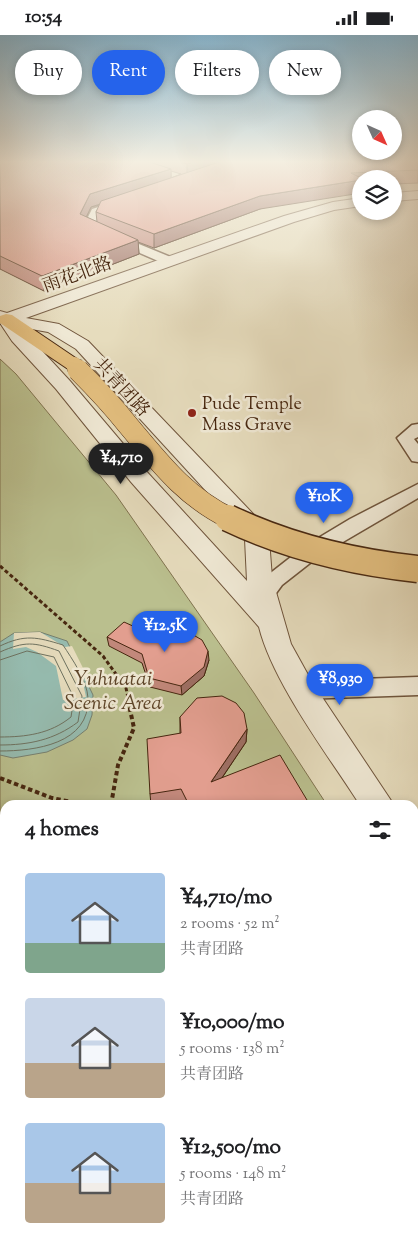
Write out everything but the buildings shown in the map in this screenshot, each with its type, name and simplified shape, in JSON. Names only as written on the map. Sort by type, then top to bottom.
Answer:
[{"type":"main road","points":[[3,317],[74,365],[108,401],[174,479],[212,508],[288,543],[347,559],[418,569]]},
{"type":"street","points":[[93,217],[89,227],[170,261]]},
{"type":"street","name":"雨花北路","points":[[3,317],[294,217]]},
{"type":"street","name":"共青团路","points":[[3,317],[18,337],[63,385],[138,477],[266,609]]},
{"type":"street","name":"共青团路","points":[[3,317],[53,328],[82,345],[250,524],[257,539],[266,609],[277,644],[302,690],[375,800]]},
{"type":"street","points":[[418,429],[406,438],[418,457]]},
{"type":"street","points":[[266,609],[281,574],[306,555],[418,490]]},
{"type":"street","points":[[302,690],[418,686]]},
{"type":"path","points":[[0,566],[104,656],[126,688],[134,728],[118,765],[112,800]]},
{"type":"path","points":[[0,778],[62,800]]},
{"type":"green space","name":"Yuhuatai Scenic Area","points":[[0,359],[16,374],[116,495],[254,693],[324,800],[0,800]]},
{"type":"water","points":[[40,632],[67,641],[93,695],[92,715],[87,729],[73,740],[47,752],[13,758],[0,755],[0,642],[14,633]]},
{"type":"pier","points":[[40,632],[65,647],[72,646],[85,672],[81,673],[86,697],[63,700],[56,666],[37,652],[26,647],[13,649],[14,633]]},
{"type":"place","name":"Pude Temple Mass Grave","points":[[192,413]]}]
